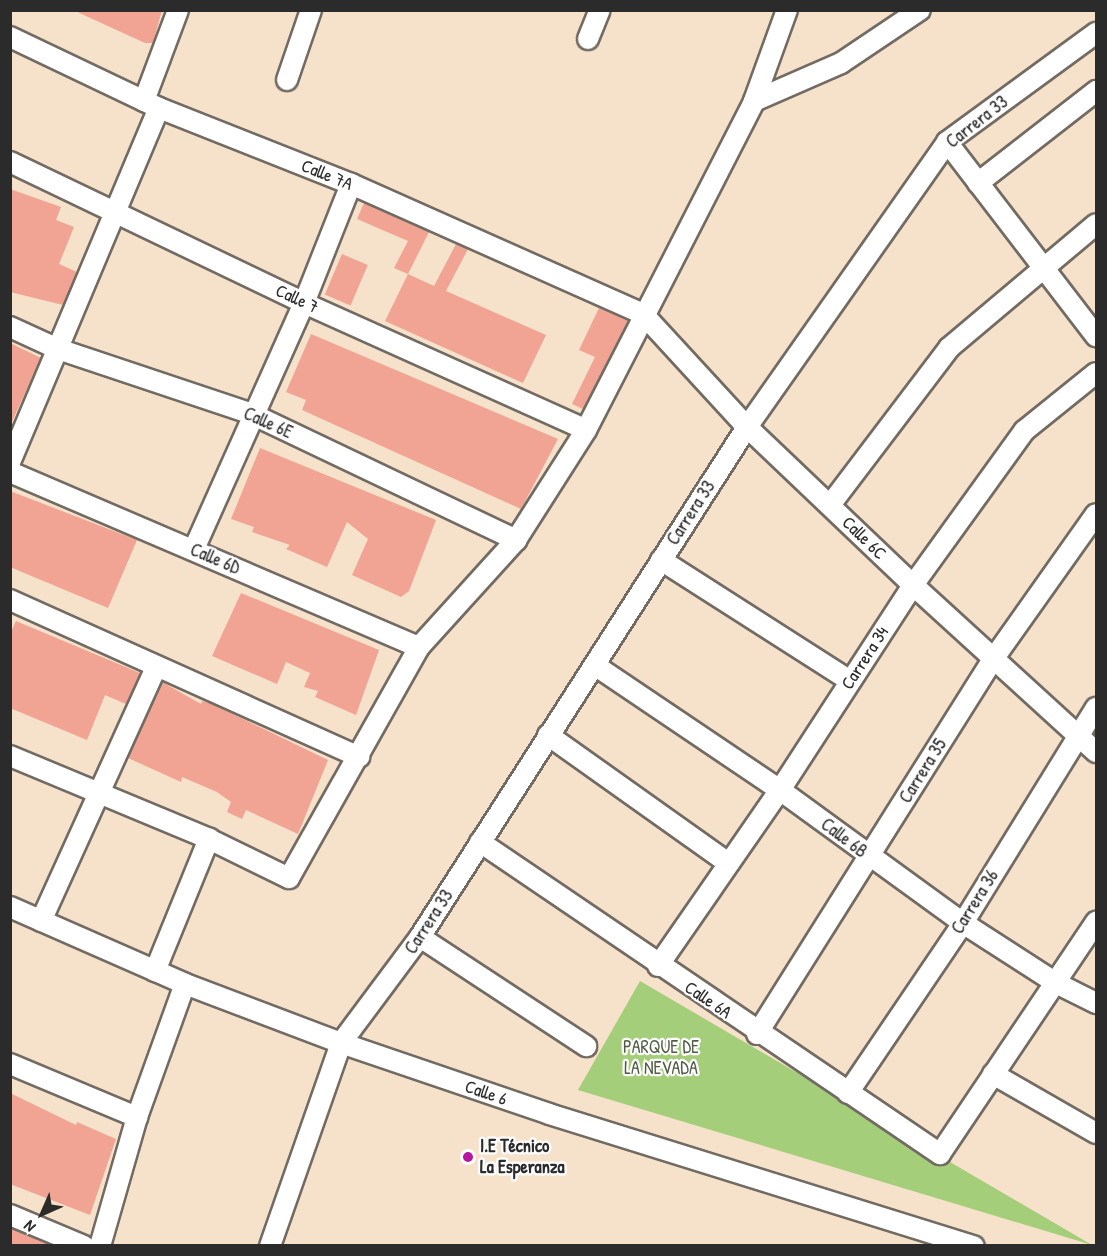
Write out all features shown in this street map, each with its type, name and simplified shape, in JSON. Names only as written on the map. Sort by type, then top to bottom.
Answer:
[{"type":"street","points":[[10,462],[118,212],[152,105],[178,10]]},
{"type":"street","points":[[287,80],[311,10]]},
{"type":"street","points":[[588,39],[600,10]]},
{"type":"street","points":[[10,756],[209,839],[289,878],[360,757],[418,647],[516,540],[586,430],[643,314],[754,101],[787,10]]},
{"type":"street","points":[[754,101],[841,63],[920,10]]},
{"type":"street","name":"Carrera 33","points":[[270,1245],[341,1043],[420,938],[747,427],[947,142],[1096,33]]},
{"type":"street","name":"Calle 7A","points":[[10,37],[152,105],[351,184],[643,314]]},
{"type":"street","points":[[978,183],[1096,91]]},
{"type":"street","points":[[947,142],[1096,336]]},
{"type":"street","name":"Calle 7","points":[[10,162],[303,303],[586,430]]},
{"type":"street","points":[[194,549],[303,303],[351,184]]},
{"type":"street","points":[[830,505],[949,348],[1042,266],[1096,224]]},
{"type":"street","name":"Calle 6C","points":[[643,314],[747,427],[913,585],[1096,752]]},
{"type":"street","name":"Calle 6E","points":[[10,327],[58,349],[252,414],[516,540]]},
{"type":"street","name":"Carrera 34","points":[[658,966],[780,790],[913,585],[1023,431],[1096,373]]},
{"type":"street","name":"Calle 6D","points":[[10,472],[418,647]]},
{"type":"street","name":"Carrera 35","points":[[757,1034],[994,658],[1096,514]]},
{"type":"street","points":[[661,560],[850,681]]},
{"type":"street","points":[[10,600],[360,757]]},
{"type":"street","name":"Calle 6B","points":[[596,666],[780,790],[963,923],[1056,983],[1096,1003]]},
{"type":"street","points":[[41,921],[156,667]]},
{"type":"street","name":"Carrera 36","points":[[848,1093],[963,923],[1096,708]]},
{"type":"street","points":[[548,735],[728,863]]},
{"type":"street","points":[[155,971],[209,839]]},
{"type":"street","name":"Calle 6A","points":[[480,842],[757,1034],[940,1154],[993,1074]]},
{"type":"street","name":"Calle 6","points":[[10,907],[185,984],[341,1043],[549,1114],[974,1245]]},
{"type":"street","points":[[1096,922],[993,1074],[1096,1133]]},
{"type":"street","points":[[420,938],[586,1046]]},
{"type":"street","points":[[100,1245],[137,1116],[185,984]]},
{"type":"street","points":[[10,1064],[137,1116]]},
{"type":"street","points":[[10,1215],[84,1245]]},
{"type":"green space","name":"PARQUE DE LA NEVADA","points":[[640,981],[1092,1245],[578,1090]]},
{"type":"building","points":[[162,10],[153,43],[145,43],[75,11]]},
{"type":"building","points":[[10,189],[61,207],[56,220],[74,227],[59,264],[77,272],[63,305],[10,292]]},
{"type":"building","points":[[364,203],[429,232],[408,274],[394,268],[408,241],[357,219]]},
{"type":"building","points":[[456,244],[468,249],[446,291],[546,335],[523,383],[385,321],[408,274],[434,286]]},
{"type":"building","points":[[342,254],[368,265],[351,305],[325,295]]},
{"type":"building","points":[[599,308],[628,321],[583,409],[572,404],[595,357],[579,350]]},
{"type":"building","points":[[311,334],[558,439],[521,509],[302,410],[306,400],[286,392]]},
{"type":"building","points":[[10,343],[41,358],[10,426]]},
{"type":"building","points":[[260,448],[436,520],[409,591],[401,597],[352,575],[368,539],[347,522],[327,567],[286,549],[290,545],[252,532],[254,527],[231,519]]},
{"type":"building","points":[[10,491],[137,540],[108,608],[10,567]]},
{"type":"building","points":[[241,593],[379,650],[356,715],[315,697],[318,691],[304,687],[310,673],[286,662],[277,684],[212,656]]},
{"type":"building","points":[[16,621],[140,673],[126,704],[105,695],[87,740],[10,708],[10,634]]},
{"type":"building","points":[[162,682],[201,704],[202,701],[212,704],[328,760],[298,834],[246,810],[242,819],[227,812],[231,802],[217,792],[182,777],[181,782],[128,758]]},
{"type":"building","points":[[10,1093],[76,1125],[77,1122],[116,1139],[90,1215],[10,1184]]},
{"type":"building","points":[[10,1228],[52,1245],[10,1245]]},
{"type":"place","name":"I.E Técnico La Esperanza","points":[[468,1157]]}]
